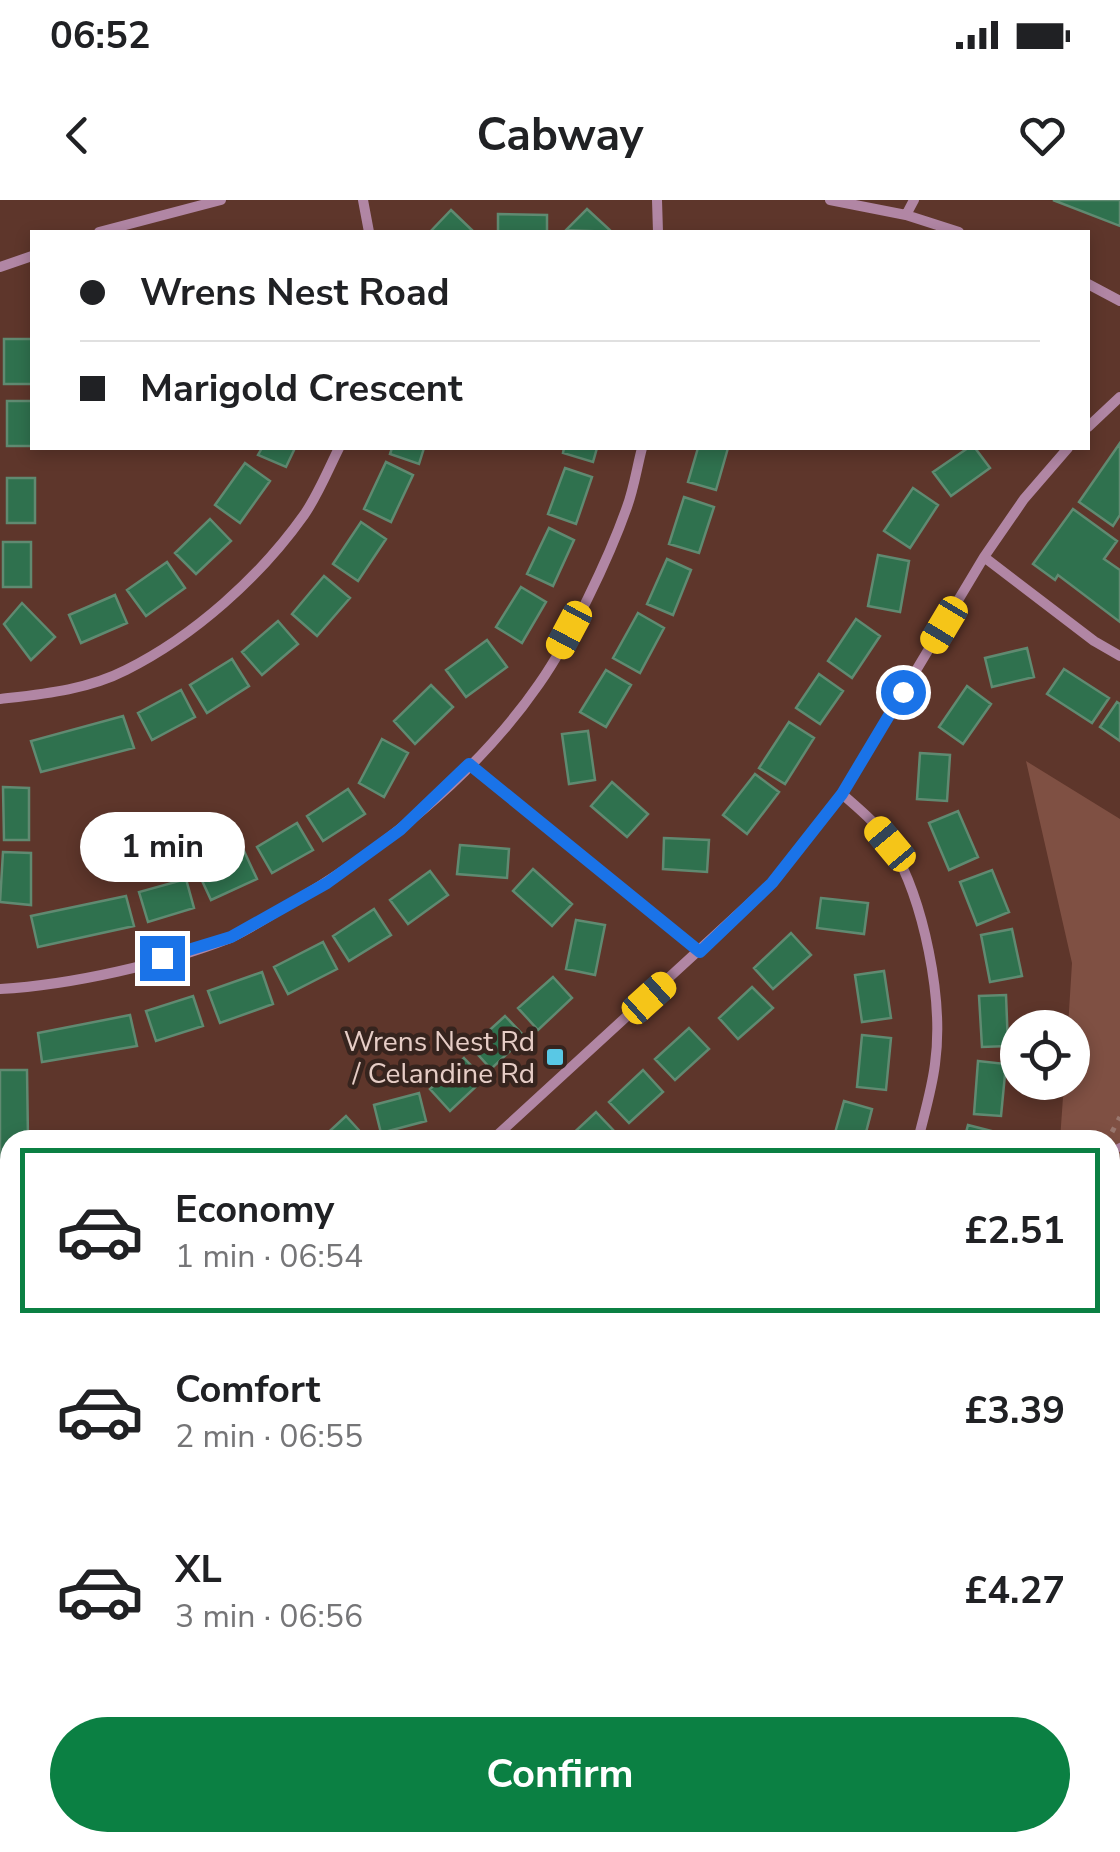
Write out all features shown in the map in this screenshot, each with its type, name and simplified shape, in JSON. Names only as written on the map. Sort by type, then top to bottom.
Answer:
[{"type":"street","points":[[106,230],[221,200]]},
{"type":"street","points":[[364,200],[369,230]]},
{"type":"street","points":[[657,200],[658,230]]},
{"type":"street","points":[[830,200],[906,215],[953,230]]},
{"type":"street","points":[[906,215],[914,200]]},
{"type":"street","points":[[0,267],[30,257]]},
{"type":"street","points":[[1090,285],[1120,300]]},
{"type":"street","points":[[1090,426],[1120,397]]},
{"type":"street","points":[[0,699],[62,692],[124,671],[172,642],[260,568],[306,513],[338,450]]},
{"type":"street","points":[[0,990],[128,968],[231,937],[327,883],[400,830],[469,764],[540,683],[628,506],[642,450]]},
{"type":"street","points":[[503,1130],[772,883],[842,794],[984,558],[1024,499],[1066,450]]},
{"type":"street","points":[[984,558],[1094,641],[1120,656]]},
{"type":"street","points":[[469,764],[700,952]]},
{"type":"street","points":[[842,794],[890,844],[911,890],[929,954],[938,1030],[936,1064],[920,1130]]},
{"type":"shaded area","points":[[1026,761],[1120,819],[1120,1130],[1061,1130],[1063,1100],[1090,1100],[1090,1010],[1069,1010],[1072,963]]},
{"type":"building","points":[[1053,200],[1120,200],[1120,226]]},
{"type":"building","points":[[587,209],[610,230],[566,230]]},
{"type":"building","points":[[451,210],[472,230],[432,230]]},
{"type":"building","points":[[498,214],[547,215],[547,230],[498,230]]},
{"type":"building","points":[[4,339],[30,339],[30,384],[4,384]]},
{"type":"building","points":[[7,401],[30,401],[30,446],[7,446]]},
{"type":"building","points":[[1120,443],[1120,515],[1113,526],[1079,502]]},
{"type":"building","points":[[261,450],[294,450],[286,467],[258,455]]},
{"type":"building","points":[[391,450],[423,450],[419,464],[390,454]]},
{"type":"building","points":[[564,450],[596,450],[593,462],[563,453]]},
{"type":"building","points":[[697,450],[727,450],[716,490],[688,482]]},
{"type":"building","points":[[965,450],[976,450],[990,468],[951,496],[933,472]]},
{"type":"building","points":[[386,462],[413,475],[391,522],[364,509]]},
{"type":"building","points":[[245,463],[270,481],[240,523],[215,505]]},
{"type":"building","points":[[565,468],[592,477],[576,524],[548,514]]},
{"type":"building","points":[[7,478],[35,478],[35,523],[7,523]]},
{"type":"building","points":[[913,488],[938,505],[910,548],[884,531]]},
{"type":"building","points":[[684,497],[714,507],[699,553],[669,544]]},
{"type":"building","points":[[1073,509],[1117,541],[1104,559],[1120,570],[1120,622],[1058,575],[1055,580],[1033,564]]},
{"type":"building","points":[[210,519],[231,541],[196,574],[175,553]]},
{"type":"building","points":[[361,522],[386,539],[358,581],[333,564]]},
{"type":"building","points":[[549,528],[574,540],[553,586],[527,574]]},
{"type":"building","points":[[3,542],[31,542],[31,587],[3,587]]},
{"type":"building","points":[[878,555],[909,561],[900,612],[868,606]]},
{"type":"building","points":[[667,559],[691,570],[673,615],[647,604]]},
{"type":"building","points":[[167,562],[185,588],[146,616],[127,590]]},
{"type":"building","points":[[324,576],[350,598],[317,636],[292,614]]},
{"type":"building","points":[[521,587],[546,602],[522,643],[496,627]]},
{"type":"building","points":[[115,595],[127,623],[81,643],[69,615]]},
{"type":"building","points":[[22,603],[55,637],[31,660],[4,624]]},
{"type":"building","points":[[638,613],[664,628],[640,673],[613,658]]},
{"type":"building","points":[[856,619],[880,636],[852,678],[828,661]]},
{"type":"building","points":[[278,621],[298,644],[262,675],[242,652]]},
{"type":"building","points":[[487,640],[507,667],[466,697],[446,670]]},
{"type":"building","points":[[1027,648],[1034,677],[992,687],[985,658]]},
{"type":"building","points":[[232,659],[249,686],[207,713],[190,685]]},
{"type":"building","points":[[1064,669],[1109,698],[1092,723],[1047,694]]},
{"type":"building","points":[[606,670],[631,685],[606,727],[580,712]]},
{"type":"building","points":[[819,674],[843,691],[820,724],[796,708]]},
{"type":"building","points":[[431,685],[453,707],[415,744],[394,721]]},
{"type":"building","points":[[967,686],[991,704],[963,744],[939,727]]},
{"type":"building","points":[[181,690],[195,717],[152,740],[138,713]]},
{"type":"building","points":[[1117,702],[1120,704],[1120,741],[1100,727]]},
{"type":"building","points":[[123,716],[134,748],[41,772],[31,741]]},
{"type":"building","points":[[789,722],[814,738],[785,784],[759,768]]},
{"type":"building","points":[[588,731],[595,780],[569,784],[562,734]]},
{"type":"building","points":[[382,739],[408,753],[384,797],[359,783]]},
{"type":"building","points":[[920,753],[950,755],[947,801],[917,799]]},
{"type":"building","points":[[755,774],[779,792],[747,834],[723,815]]},
{"type":"building","points":[[612,782],[648,814],[627,837],[591,806]]},
{"type":"building","points":[[3,787],[29,788],[29,840],[4,840]]},
{"type":"building","points":[[348,789],[365,814],[323,841],[307,816]]},
{"type":"building","points":[[958,811],[978,857],[949,870],[929,823]]},
{"type":"building","points":[[297,823],[313,850],[272,873],[257,847]]},
{"type":"building","points":[[664,838],[709,840],[707,872],[663,869]]},
{"type":"building","points":[[460,845],[509,849],[507,878],[457,874]]},
{"type":"building","points":[[244,851],[257,879],[211,900],[198,872]]},
{"type":"building","points":[[3,852],[31,853],[31,905],[0,902]]},
{"type":"building","points":[[533,869],[572,904],[552,926],[513,891]]},
{"type":"building","points":[[992,870],[1009,912],[977,925],[960,882]]},
{"type":"building","points":[[430,871],[448,895],[408,924],[390,900]]},
{"type":"building","points":[[186,879],[194,908],[148,922],[139,892]]},
{"type":"building","points":[[126,896],[134,926],[38,947],[31,916]]},
{"type":"building","points":[[821,898],[868,903],[864,934],[817,928]]},
{"type":"building","points":[[374,909],[391,935],[349,961],[333,936]]},
{"type":"building","points":[[576,920],[605,925],[595,975],[566,969]]},
{"type":"building","points":[[1012,929],[1022,976],[990,982],[981,935]]},
{"type":"building","points":[[791,933],[811,955],[773,989],[754,968]]},
{"type":"building","points":[[323,942],[337,969],[288,994],[274,967]]},
{"type":"building","points":[[884,971],[891,1018],[862,1022],[855,975]]},
{"type":"building","points":[[262,972],[273,1004],[220,1023],[208,991]]},
{"type":"building","points":[[553,977],[572,998],[538,1030],[518,1008]]},
{"type":"building","points":[[752,987],[773,1008],[738,1039],[719,1018]]},
{"type":"building","points":[[1006,995],[1007,1010],[1000,1010],[1000,1046],[982,1047],[979,996]]},
{"type":"building","points":[[193,996],[203,1026],[156,1041],[146,1011]]},
{"type":"building","points":[[130,1015],[137,1046],[42,1062],[38,1033]]},
{"type":"building","points":[[505,1016],[525,1037],[491,1069],[471,1047]]},
{"type":"building","points":[[689,1028],[709,1049],[675,1080],[655,1059]]},
{"type":"building","points":[[862,1035],[891,1038],[886,1090],[857,1087]]},
{"type":"building","points":[[464,1058],[484,1079],[450,1111],[430,1089]]},
{"type":"building","points":[[978,1061],[1000,1063],[1001,1116],[974,1114]]},
{"type":"building","points":[[0,1070],[27,1070],[28,1130],[0,1130]]},
{"type":"building","points":[[643,1070],[663,1092],[629,1123],[609,1102]]},
{"type":"building","points":[[419,1093],[426,1121],[380,1130],[374,1105]]},
{"type":"building","points":[[844,1101],[872,1109],[867,1130],[836,1130]]},
{"type":"building","points":[[596,1112],[613,1130],[577,1130]]},
{"type":"building","points":[[346,1116],[359,1130],[331,1130]]},
{"type":"place","name":"Wrens Nest Rd / Celandine Rd","points":[[555,1057]]},
{"type":"route","points":[[162,958],[231,937],[327,883],[400,830],[469,764],[700,952],[772,883],[842,794],[903,692]]}]
